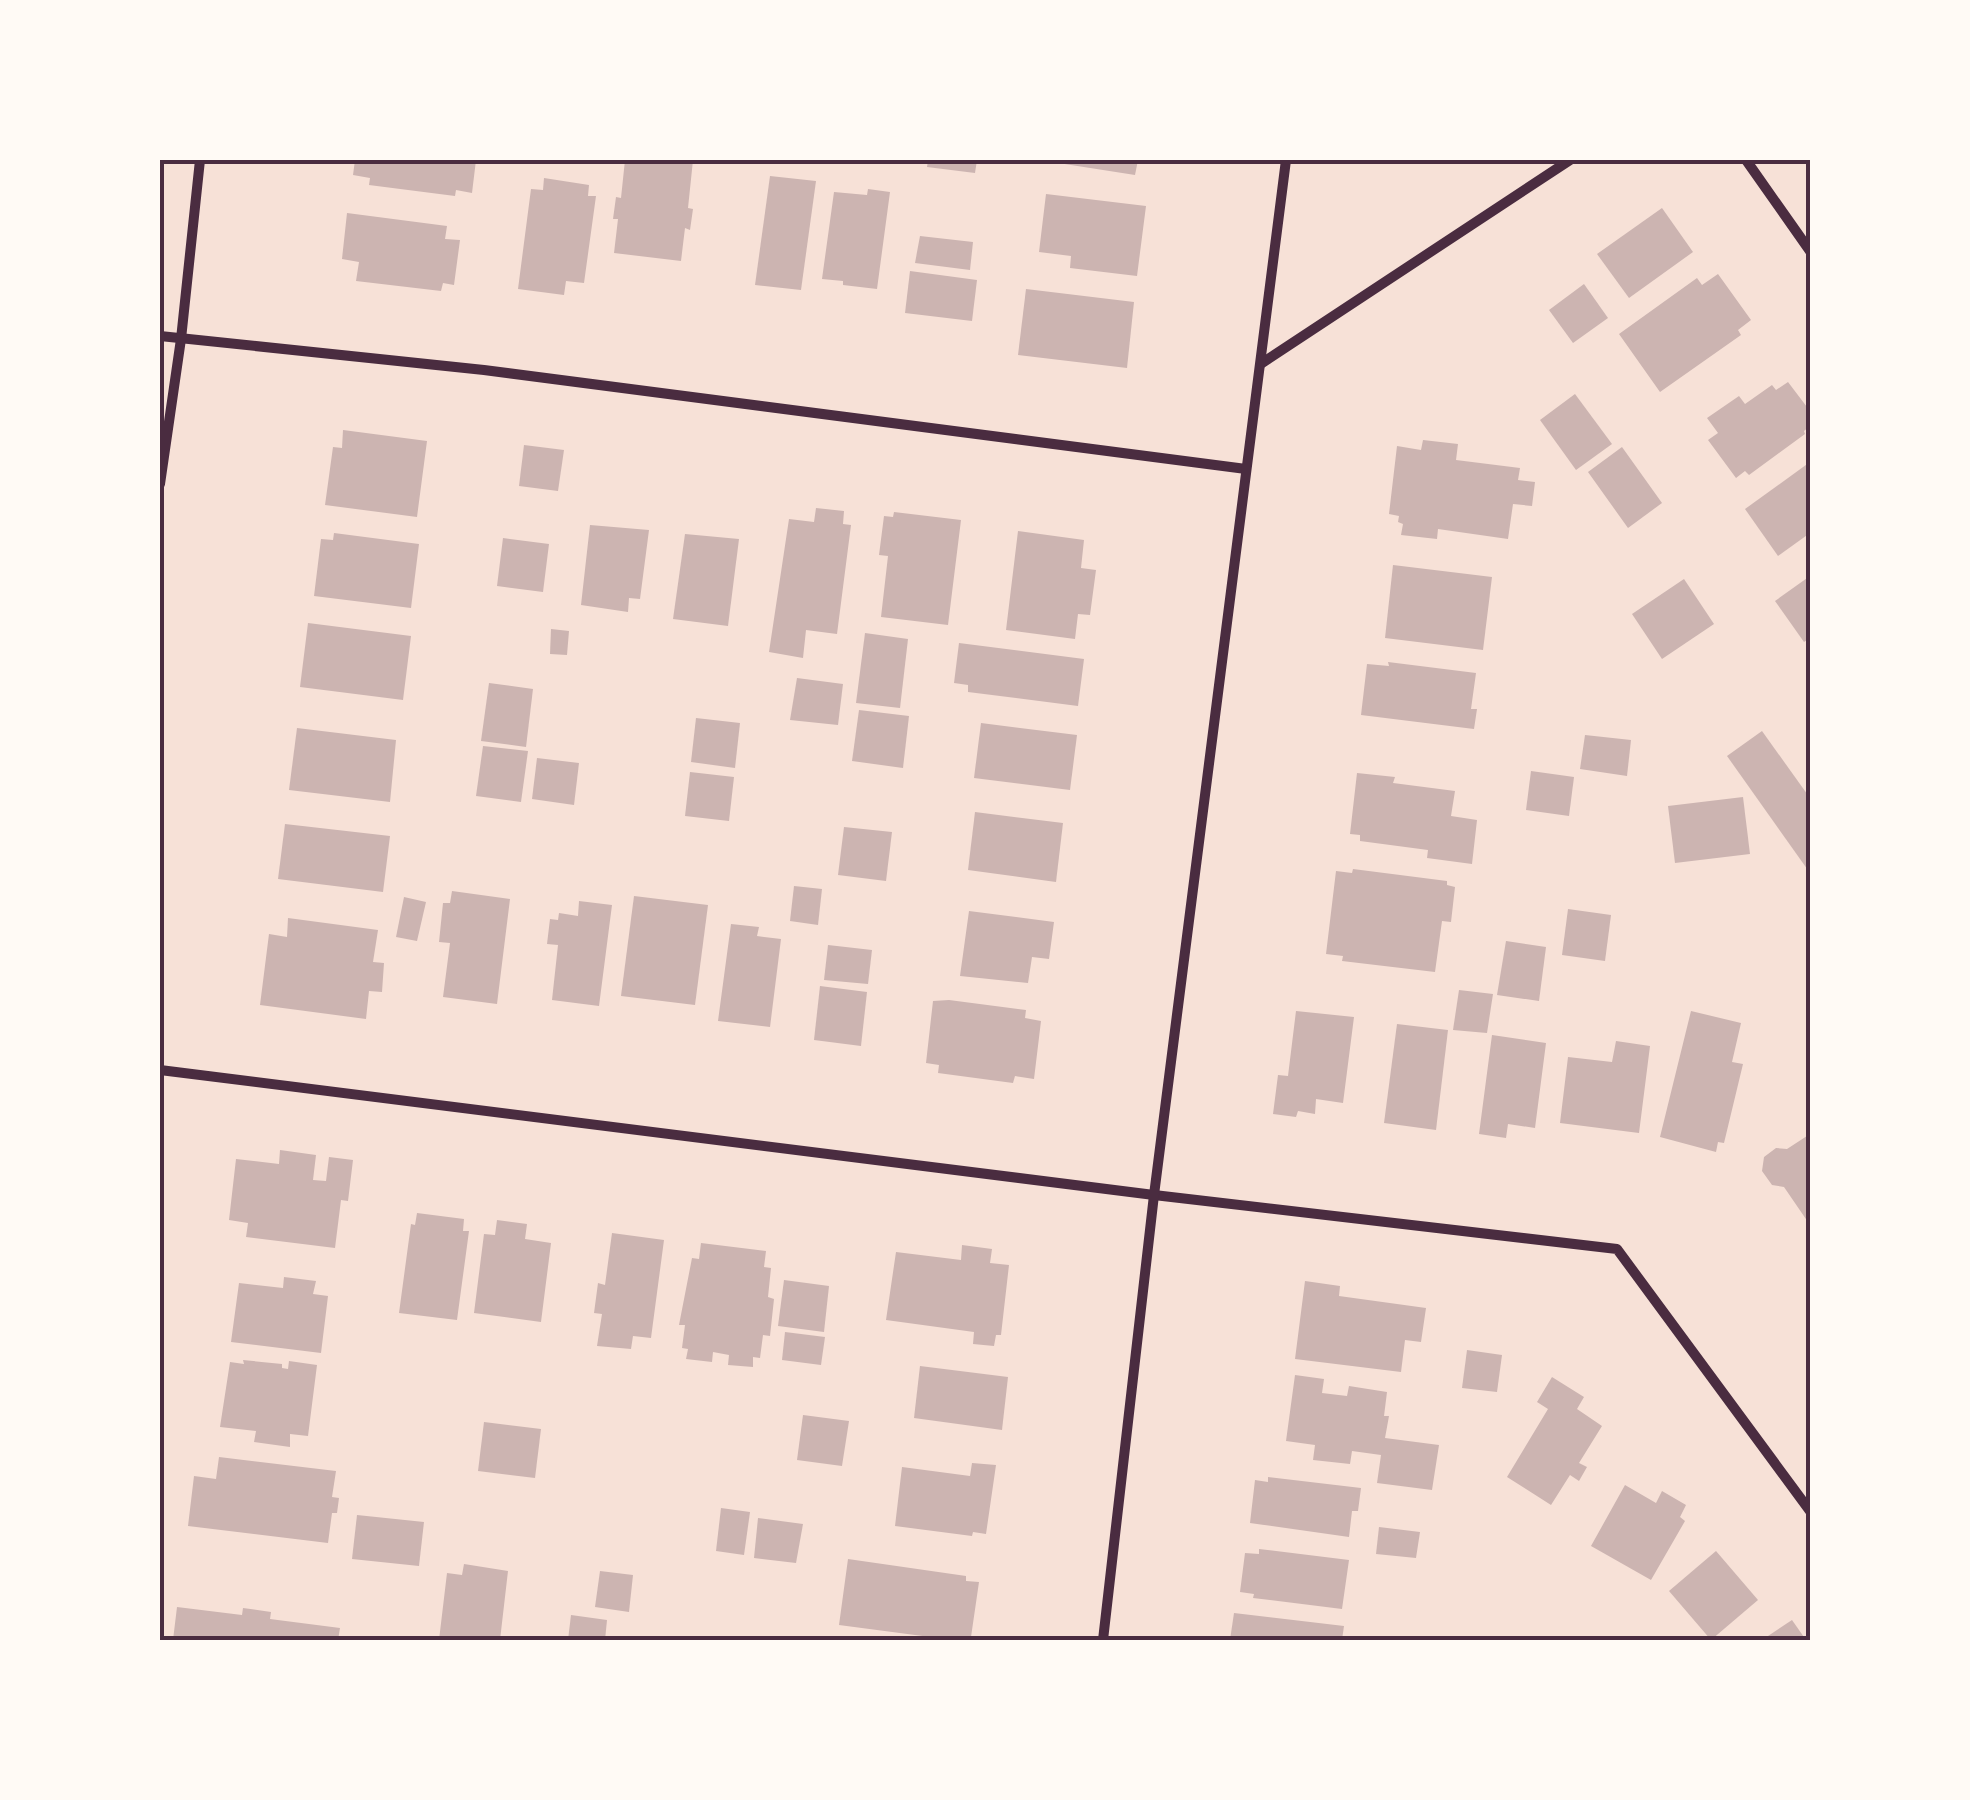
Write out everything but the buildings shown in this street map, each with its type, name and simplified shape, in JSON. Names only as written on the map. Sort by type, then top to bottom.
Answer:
[{"type":"street","points":[[160,484],[200,160]]},
{"type":"street","points":[[1103,1640],[1154,1195],[1286,160]]},
{"type":"street","points":[[1262,363],[1570,160]]},
{"type":"street","points":[[1746,160],[1810,251]]},
{"type":"street","points":[[160,336],[484,370],[1246,469]]},
{"type":"street","points":[[160,1070],[1616,1249],[1810,1511]]}]
